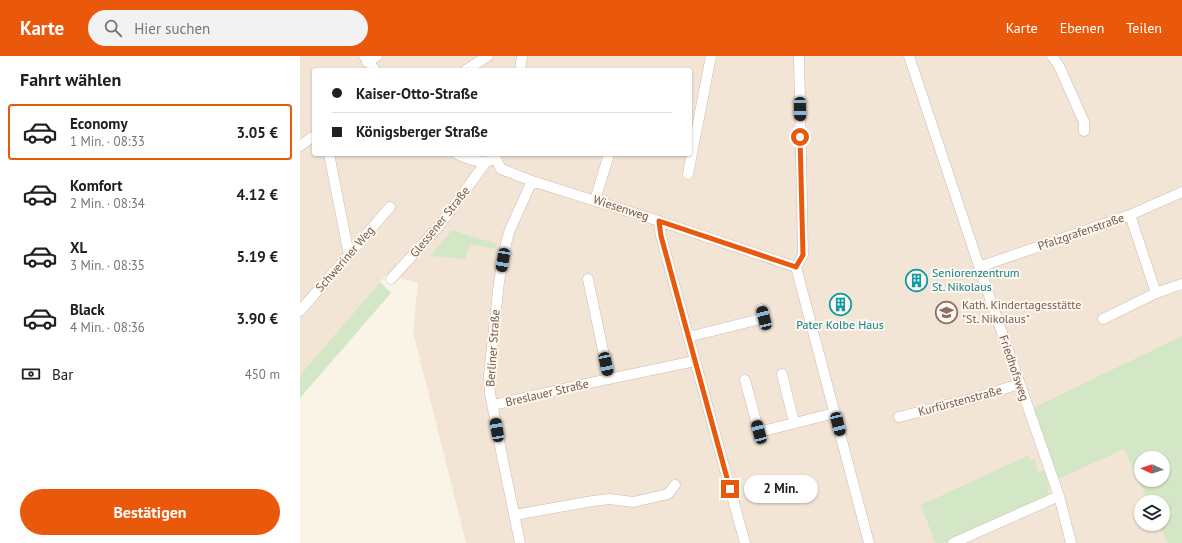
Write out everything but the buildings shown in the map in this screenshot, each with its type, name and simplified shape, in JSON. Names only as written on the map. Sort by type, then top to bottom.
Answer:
[{"type":"street","points":[[373,68],[366,59],[378,56]]},
{"type":"street","points":[[469,68],[488,56]]},
{"type":"street","points":[[520,68],[522,56]]},
{"type":"street","points":[[692,153],[711,56]]},
{"type":"street","points":[[799,56],[803,255],[796,267],[869,543]]},
{"type":"street","name":"Friedhofsweg","points":[[909,56],[979,267],[1059,496],[1072,543]]},
{"type":"street","points":[[1052,56],[1059,66],[1084,122],[1084,131]]},
{"type":"street","points":[[300,146],[312,137]]},
{"type":"street","points":[[329,156],[349,255]]},
{"type":"street","points":[[462,156],[469,159],[493,158]]},
{"type":"street","points":[[595,200],[607,156]]},
{"type":"street","points":[[688,174],[692,156]]},
{"type":"street","name":"Wiesenweg","points":[[493,158],[501,169],[532,181],[595,200],[796,267]]},
{"type":"street","name":"Glessener Straße","points":[[391,279],[439,226],[493,158]]},
{"type":"street","name":"Berliner Straße","points":[[520,543],[493,405],[489,375],[500,276],[509,232],[532,181]]},
{"type":"street","name":"Pfalzgrafenstraße","points":[[979,267],[1130,215],[1182,192]]},
{"type":"street","name":"Schweriner Weg","points":[[300,311],[390,207]]},
{"type":"street","points":[[1130,215],[1156,293]]},
{"type":"street","points":[[659,221],[661,236],[745,543]]},
{"type":"street","points":[[588,279],[609,379]]},
{"type":"street","points":[[1103,320],[1156,293],[1182,284]]},
{"type":"street","points":[[688,337],[764,318],[761,309]]},
{"type":"street","name":"Breslauer Straße","points":[[493,405],[695,361]]},
{"type":"street","points":[[782,374],[794,422]]},
{"type":"street","points":[[745,380],[759,432],[794,422],[835,413]]},
{"type":"street","name":"Kurfürstenstraße","points":[[900,417],[978,397],[1020,384]]},
{"type":"street","points":[[514,515],[593,500],[610,499],[633,502],[668,494],[676,485]]},
{"type":"street","points":[[953,543],[1059,496]]},
{"type":"street","points":[[976,532],[978,543]]},
{"type":"shaded area","points":[[300,56],[1182,56],[1182,543],[466,543],[413,332],[418,283],[387,274],[300,375]]},
{"type":"green space","points":[[452,230],[497,244],[496,249],[470,244],[465,259],[430,256]]},
{"type":"green space","points":[[380,282],[391,293],[300,398],[300,375]]},
{"type":"green space","points":[[1182,336],[1182,543],[1168,543],[1162,531],[1170,531],[1170,495],[1146,495],[1142,487],[1170,487],[1170,451],[1134,451],[1134,470],[1124,449],[1058,479],[1033,408]]},
{"type":"green space","points":[[1029,455],[1030,461],[1035,459],[1038,472],[1044,470],[1049,486],[1048,496],[946,543],[935,543],[921,505]]},
{"type":"place","name":"Seniorenzentrum St. Nikolaus","points":[[916,280]]},
{"type":"place","name":"Pater Kolbe Haus","points":[[840,304]]},
{"type":"place","name":"Kath. Kindertagesstätte \"St. Nikolaus\"","points":[[946,312]]},
{"type":"route","points":[[730,489],[661,236],[659,221],[789,263],[796,267],[803,255],[800,137]]}]
